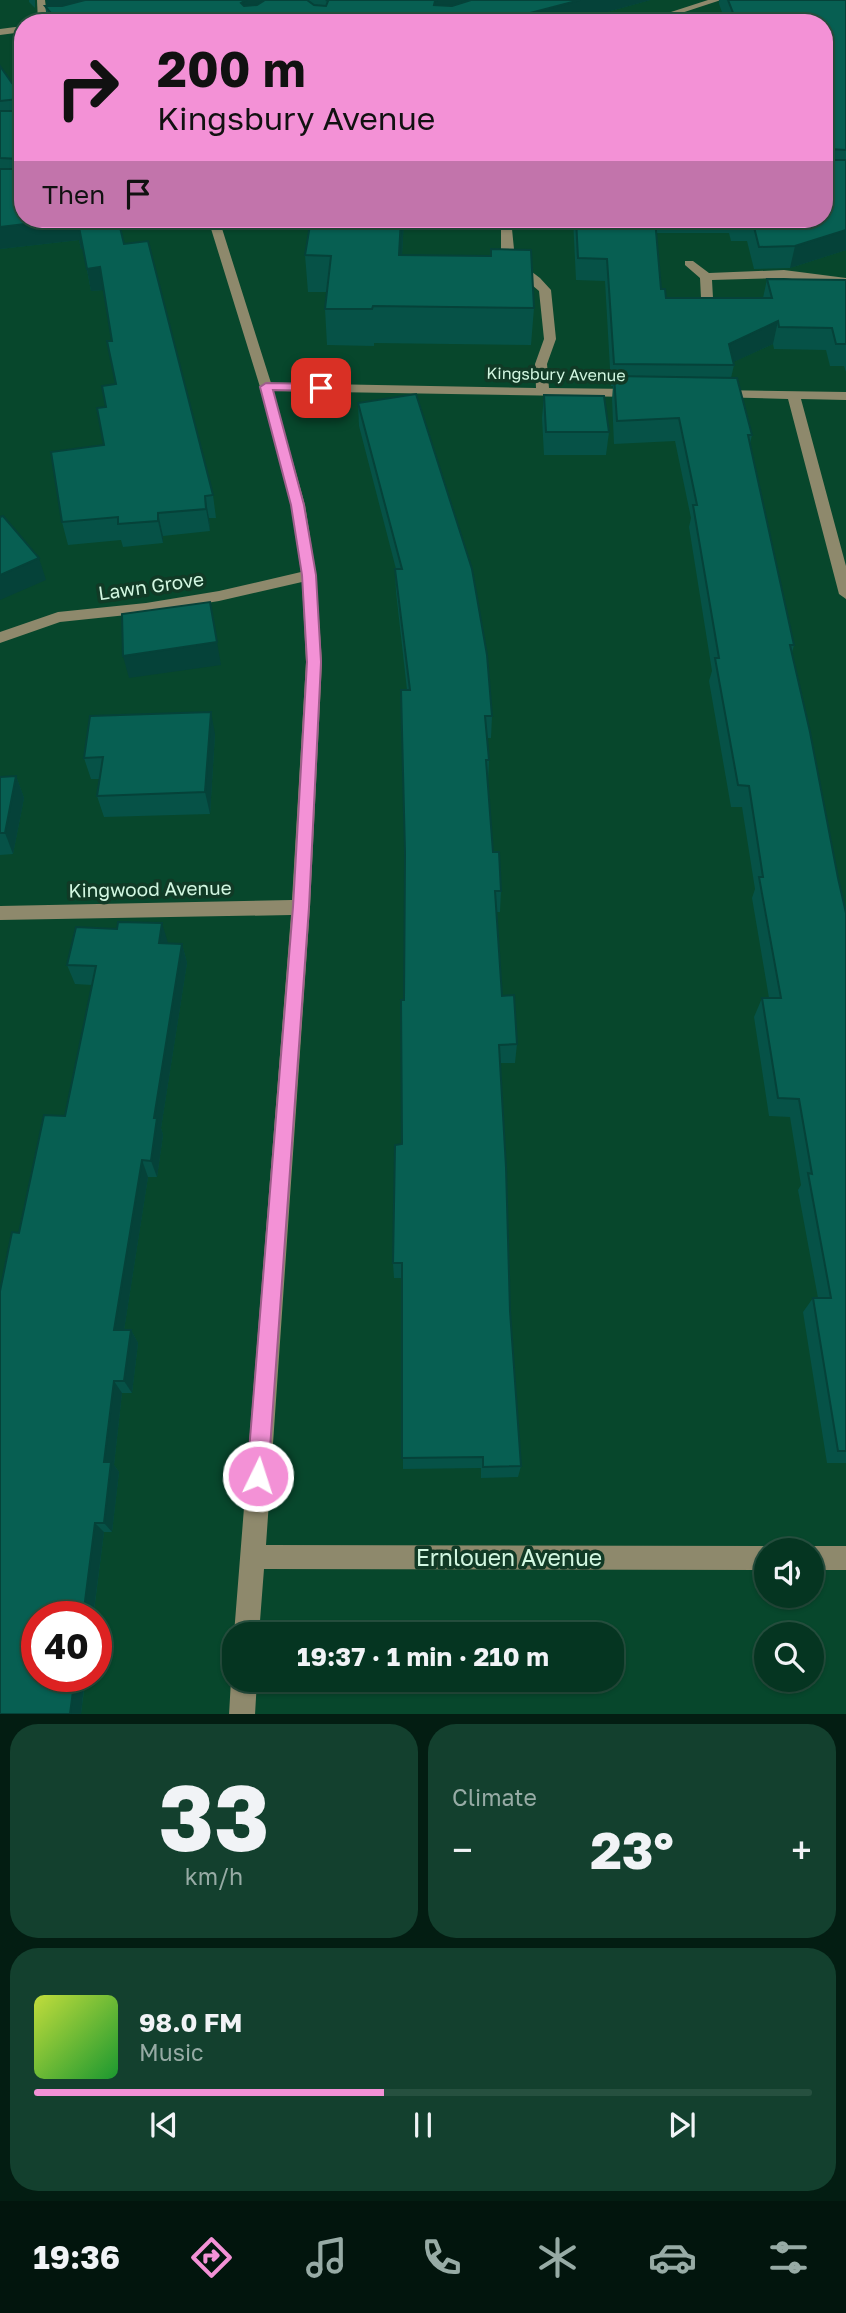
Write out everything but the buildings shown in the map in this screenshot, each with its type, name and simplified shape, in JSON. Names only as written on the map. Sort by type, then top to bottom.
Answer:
[{"type":"street","points":[[671,14],[717,0]]},
{"type":"street","points":[[217,228],[266,387],[298,505],[309,575],[314,662],[301,907],[248,1622]]},
{"type":"street","points":[[506,228],[507,255],[510,261],[545,289],[550,338],[541,364],[543,391]]},
{"type":"street","points":[[689,263],[706,277],[784,274],[846,282]]},
{"type":"street","points":[[706,277],[707,298]]},
{"type":"street","name":"Kingsbury Avenue","points":[[266,387],[655,393]]},
{"type":"street","points":[[710,394],[846,396]]},
{"type":"street","points":[[794,396],[846,594]]},
{"type":"street","name":"Lawn Grove","points":[[0,638],[58,617],[219,596],[309,575]]},
{"type":"street","name":"Kingwood Avenue","points":[[0,913],[301,907]]},
{"type":"street","name":"Ernlouen Avenue","points":[[251,1557],[754,1558]]},
{"type":"street","points":[[824,1558],[846,1558]]},
{"type":"street","points":[[242,1714],[243,1692]]},
{"type":"route","points":[[258,1476],[301,907],[314,662],[309,575],[298,505],[266,387],[321,388]]}]
